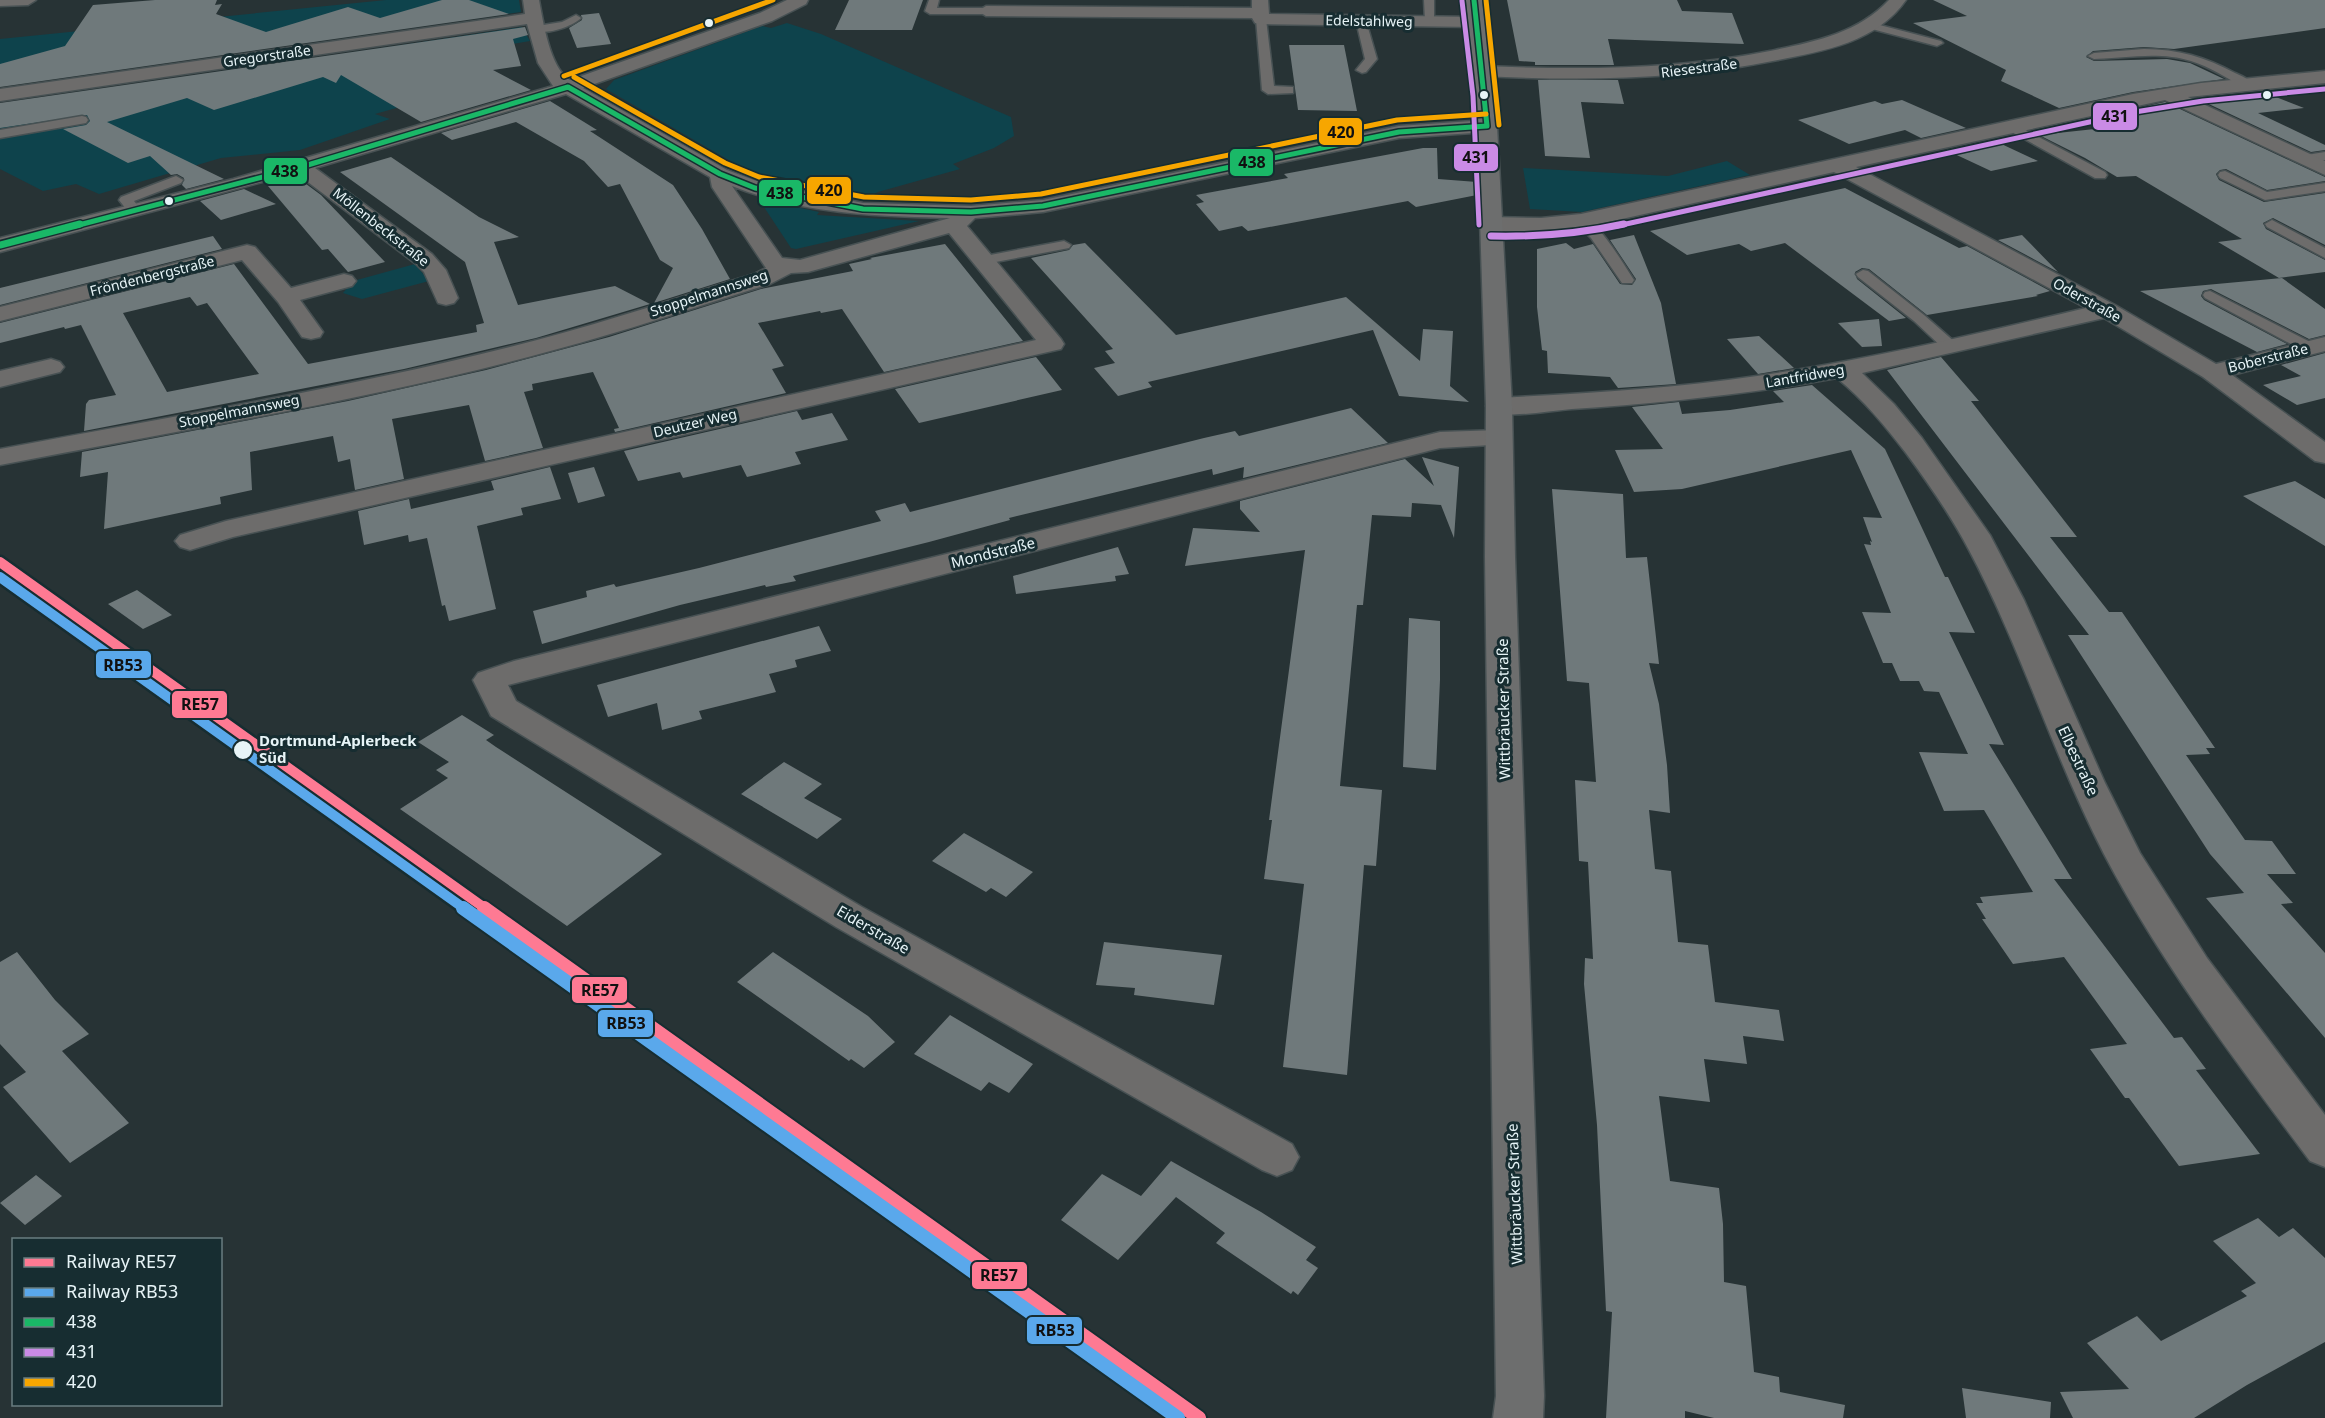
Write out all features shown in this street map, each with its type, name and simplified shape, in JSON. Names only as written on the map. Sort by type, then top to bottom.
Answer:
[{"type":"main road","name":"Wittbräucker Straße","points":[[1474,0],[1487,126],[1499,422],[1500,557],[1520,1396],[1518,1418]]},
{"type":"street","points":[[0,1],[28,0]]},
{"type":"street","points":[[0,246],[301,167],[568,87],[766,17],[800,0]]},
{"type":"street","name":"Riesestraße","points":[[1483,71],[1595,75],[1674,72],[1735,63],[1809,48],[1857,34],[1887,14],[1898,0]]},
{"type":"street","name":"Edelstahlweg","points":[[986,12],[1261,11],[1361,21],[1476,22]]},
{"type":"street","points":[[534,16],[551,74],[556,80],[720,174],[755,188],[829,205],[963,219]]},
{"type":"street","name":"Gregorstraße","points":[[0,95],[534,16]]},
{"type":"street","points":[[1491,224],[1541,225],[1581,221],[2167,94],[2325,77]]},
{"type":"street","points":[[2167,94],[2325,169]]},
{"type":"street","name":"Stoppelmannsweg","points":[[0,457],[358,388],[546,345],[762,279],[786,266],[800,267],[963,219],[1043,206],[1399,132],[1487,126]]},
{"type":"street","name":"Oderstraße","points":[[1837,165],[2107,310],[2212,372],[2325,455]]},
{"type":"street","name":"Möllenbeckstraße","points":[[301,167],[424,259],[435,270],[446,298]]},
{"type":"street","points":[[720,174],[722,187],[775,264],[786,266]]},
{"type":"street","name":"Deutzer Weg","points":[[190,541],[226,530],[1052,344],[985,260],[963,219]]},
{"type":"street","name":"Fröndenbergstraße","points":[[0,314],[247,252],[286,297],[311,332]]},
{"type":"street","points":[[286,297],[344,281]]},
{"type":"street","name":"Lantfridweg","points":[[1499,422],[1663,395],[1757,384],[1844,370],[2107,310]]},
{"type":"street","name":"Boberstraße","points":[[2212,372],[2317,346]]},
{"type":"street","points":[[0,379],[51,367]]},
{"type":"street","name":"Elbestraße","points":[[1844,370],[1877,401],[1904,432],[1952,497],[1970,526],[1991,563],[2027,641],[2060,723],[2123,855],[2165,927],[2231,1024],[2325,1148]]},
{"type":"street","name":"Mondstraße","points":[[489,680],[514,671],[745,616],[1440,441],[1499,422]]},
{"type":"street","name":"Eiderstraße","points":[[489,680],[503,708],[534,727],[849,917],[1277,1157]]},
{"type":"lane","points":[[934,0],[930,11],[986,12]]},
{"type":"lane","points":[[1429,0],[1430,21]]},
{"type":"lane","points":[[1261,11],[1268,90],[1289,90]]},
{"type":"lane","points":[[534,16],[572,24]]},
{"type":"lane","points":[[1361,21],[1371,59],[1362,70]]},
{"type":"lane","points":[[1872,26],[1938,43]]},
{"type":"lane","points":[[2094,57],[2163,53],[2183,55],[2195,58],[2249,85]]},
{"type":"lane","points":[[0,134],[82,120]]},
{"type":"lane","points":[[2012,127],[2100,176]]},
{"type":"lane","points":[[2305,159],[2325,156]]},
{"type":"lane","points":[[2225,175],[2265,196],[2325,187]]},
{"type":"lane","points":[[135,211],[126,200],[176,180]]},
{"type":"lane","points":[[1581,221],[1596,235],[1627,280]]},
{"type":"lane","points":[[2272,224],[2325,254]]},
{"type":"lane","points":[[985,260],[1064,244]]},
{"type":"lane","points":[[1863,274],[1919,318],[1951,347]]},
{"type":"lane","points":[[2210,295],[2317,346]]},
{"type":"shaded area","points":[[386,0],[519,0],[521,12],[0,80],[0,39]]},
{"type":"shaded area","points":[[787,23],[821,34],[1011,117],[1014,136],[994,148],[953,164],[960,169],[878,192],[861,200],[784,184],[746,170],[606,89],[614,80],[762,26],[771,28]]},
{"type":"shaded area","points":[[522,27],[530,41],[494,47],[467,88],[375,114],[390,119],[300,150],[221,158],[99,194],[76,184],[43,191],[0,169],[0,106]]},
{"type":"shaded area","points":[[1727,161],[1750,175],[1582,212],[1530,209],[1523,168],[1668,176]]},
{"type":"shaded area","points":[[774,202],[819,212],[817,215],[919,221],[796,249],[791,248],[762,204]]},
{"type":"shaded area","points":[[415,264],[429,281],[362,299],[343,293],[348,287],[346,283]]},
{"type":"building","points":[[155,0],[217,0],[215,5],[222,4],[216,14],[266,32],[348,7],[380,18],[442,0],[469,0],[509,14],[0,87],[0,64],[65,46],[93,5]]},
{"type":"building","points":[[849,0],[923,0],[912,30],[835,30]]},
{"type":"building","points":[[1507,0],[1677,0],[1682,11],[1732,13],[1744,44],[1608,39],[1614,65],[1535,65],[1535,62],[1519,61]]},
{"type":"building","points":[[1933,0],[2325,0],[2325,28],[2174,49],[2144,47],[2093,51],[2086,57],[2094,61],[2167,59],[2190,63],[2224,79],[2133,92],[2059,108],[2001,81],[2006,70],[1913,23],[1967,16]]},
{"type":"building","points":[[599,13],[611,44],[577,48],[569,28],[582,20],[581,15]]},
{"type":"building","points":[[525,27],[528,35],[513,39],[521,66],[493,70],[531,90],[421,122],[341,75],[336,83],[323,77],[214,110],[187,98],[107,122],[224,179],[186,189],[182,185],[184,178],[177,174],[171,175],[150,156],[128,163],[63,129],[86,125],[90,121],[87,115],[0,128],[0,103]]},
{"type":"building","points":[[1289,45],[1344,45],[1357,111],[1298,110]]},
{"type":"building","points":[[1538,80],[1618,80],[1624,104],[1581,102],[1590,158],[1545,156]]},
{"type":"building","points":[[2263,92],[2304,108],[2258,113],[2325,145],[2325,150],[2311,152],[2196,98]]},
{"type":"building","points":[[1902,100],[1966,128],[1921,138],[1905,130],[1849,144],[1798,120],[1875,101],[1882,104]]},
{"type":"building","points":[[550,101],[597,130],[590,131],[673,185],[702,229],[730,279],[654,303],[673,268],[660,260],[620,184],[608,187],[584,161],[516,122],[452,140],[441,133]]},
{"type":"building","points":[[2165,102],[2325,177],[2325,181],[2267,190],[2226,169],[2216,174],[2219,180],[2264,202],[2325,193],[2325,245],[2273,218],[2263,223],[2266,229],[2325,260],[2325,272],[2279,278],[2218,242],[2242,239],[2136,176],[2117,177],[2039,135],[2104,128],[2085,120]]},
{"type":"building","points":[[1992,140],[2038,161],[1991,171],[1946,150]]},
{"type":"building","points":[[1423,148],[1437,148],[1438,179],[1477,182],[1477,195],[1416,207],[1408,201],[1248,231],[1242,226],[1219,231],[1196,204],[1204,202],[1196,195],[1288,178],[1284,174]]},
{"type":"building","points":[[391,157],[479,217],[519,237],[494,242],[518,305],[615,286],[650,304],[536,338],[404,369],[84,431],[86,404],[89,400],[116,395],[81,325],[0,343],[0,323],[234,264],[308,364],[477,332],[476,325],[484,323],[465,262],[340,172]],"holes":[[[190,297],[197,306],[207,303],[259,374],[167,392],[123,313]]]},
{"type":"building","points":[[298,178],[321,195],[385,262],[348,272],[328,249],[322,250],[268,186]]},
{"type":"building","points":[[1845,188],[1959,248],[1967,246],[2050,291],[2036,295],[2038,296],[1927,315],[1869,269],[1862,268],[1855,272],[1857,279],[1906,318],[1889,321],[1785,243],[1751,251],[1739,244],[1687,255],[1650,231]]},
{"type":"building","points":[[244,189],[276,204],[221,220],[200,201]]},
{"type":"building","points":[[1634,235],[1661,303],[1676,384],[1618,388],[1610,377],[1548,373],[1547,351],[1542,350],[1537,307],[1537,249],[1566,243],[1574,249],[1593,244],[1620,284],[1632,285],[1636,279],[1610,240]]},
{"type":"building","points":[[2022,235],[2058,272],[1998,240]]},
{"type":"building","points":[[213,236],[222,249],[0,305],[0,288]]},
{"type":"building","points":[[1085,243],[1176,335],[1346,297],[1420,361],[1423,329],[1453,331],[1450,386],[1469,402],[1399,396],[1373,330],[1148,382],[1152,387],[1118,396],[1094,368],[1115,363],[1105,351],[1113,349],[1031,258],[1069,250],[1073,245]]},
{"type":"building","points":[[945,244],[1023,341],[884,372],[842,309],[821,313],[820,311],[758,323],[784,366],[772,369],[786,393],[615,432],[614,429],[619,428],[593,372],[532,384],[533,390],[524,392],[543,448],[485,461],[469,405],[392,419],[404,479],[355,490],[350,459],[338,462],[333,436],[250,452],[252,490],[220,497],[221,504],[104,529],[108,472],[80,477],[82,452],[348,401],[486,370],[609,337],[761,289],[853,271],[849,264],[872,259],[870,258]]},
{"type":"building","points":[[2282,278],[2325,309],[2325,335],[2309,339],[2211,289],[2203,291],[2201,296],[2204,300],[2287,344],[2257,352],[2140,291]]},
{"type":"building","points":[[1879,319],[1882,346],[1862,347],[1838,323]]},
{"type":"building","points":[[1759,336],[1794,368],[1758,374],[1727,339]]},
{"type":"building","points":[[2325,353],[2325,398],[2297,405],[2263,385],[2301,376],[2281,365]]},
{"type":"building","points":[[1036,357],[1062,390],[919,423],[895,389]]},
{"type":"building","points":[[1941,357],[1979,401],[1971,401],[2077,537],[2050,537],[2109,612],[2122,612],[2215,748],[2206,748],[2210,754],[2186,755],[2245,840],[2272,841],[2296,874],[2267,874],[2293,903],[2281,904],[2325,953],[2325,1038],[2206,898],[2244,893],[2210,854],[2068,635],[2089,635],[1887,370]]},
{"type":"building","points":[[1812,385],[1885,449],[1945,577],[1948,577],[1975,633],[1949,632],[2004,745],[1989,744],[2072,879],[2054,879],[2174,1038],[2182,1037],[2206,1069],[2196,1070],[2260,1154],[2179,1166],[2129,1098],[2125,1098],[2090,1049],[2127,1044],[2064,957],[2013,964],[1982,919],[1986,919],[1976,903],[1983,903],[1980,897],[2033,892],[1984,810],[1944,811],[1919,752],[1968,754],[1939,692],[1924,691],[1919,681],[1900,681],[1892,663],[1883,663],[1862,612],[1891,613],[1864,544],[1871,545],[1870,541],[1872,542],[1863,517],[1882,518],[1851,450],[1682,489],[1634,492],[1615,450],[1663,449],[1632,407],[1679,402],[1682,414],[1730,410],[1784,402],[1773,391]]},
{"type":"building","points":[[1351,408],[1388,443],[1243,478],[1244,467],[1213,475],[1212,469],[1009,518],[1010,520],[929,542],[793,576],[796,581],[766,587],[765,585],[680,605],[542,644],[533,611],[587,597],[586,591],[614,584],[616,587],[699,568],[881,521],[875,511],[905,503],[910,512],[1204,438],[1235,431],[1239,436]]},
{"type":"building","points":[[797,411],[802,420],[832,413],[848,440],[795,452],[801,464],[747,477],[741,465],[683,478],[680,472],[638,481],[624,451]]},
{"type":"building","points":[[1422,457],[1459,467],[1454,538],[1441,505],[1412,503],[1411,517],[1372,515],[1363,605],[1357,605],[1340,786],[1382,790],[1376,866],[1364,865],[1347,1075],[1283,1067],[1304,884],[1264,879],[1272,820],[1269,820],[1305,550],[1185,566],[1193,528],[1260,532],[1240,509],[1240,501],[1405,459],[1434,486]]},
{"type":"building","points":[[550,467],[561,499],[521,508],[523,515],[477,526],[496,609],[449,621],[445,605],[442,606],[427,538],[409,542],[408,535],[364,545],[358,511],[409,499],[411,509],[494,490],[491,481]]},
{"type":"building","points":[[594,467],[605,496],[578,503],[568,473]]},
{"type":"building","points":[[2295,481],[2325,499],[2325,546],[2243,496]]},
{"type":"building","points":[[1552,489],[1623,494],[1626,558],[1647,557],[1659,664],[1649,663],[1659,704],[1667,765],[1670,813],[1649,810],[1655,869],[1671,871],[1678,942],[1708,945],[1715,1002],[1779,1010],[1784,1041],[1743,1036],[1747,1064],[1704,1059],[1710,1102],[1659,1096],[1670,1181],[1719,1188],[1723,1224],[1724,1282],[1746,1286],[1754,1372],[1779,1377],[1780,1392],[1845,1405],[1843,1418],[1714,1418],[1685,1411],[1685,1418],[1606,1418],[1612,1312],[1606,1311],[1597,1125],[1584,984],[1585,958],[1593,959],[1588,862],[1579,861],[1575,780],[1596,782],[1589,683],[1567,681]]},
{"type":"building","points":[[1118,547],[1129,574],[1115,576],[1116,581],[1016,594],[1013,576]]},
{"type":"building","points":[[137,590],[172,615],[143,629],[108,604]]},
{"type":"building","points":[[1409,618],[1440,621],[1436,770],[1403,767]]},
{"type":"building","points":[[819,626],[831,651],[795,660],[797,667],[769,674],[776,692],[699,711],[702,719],[662,730],[657,703],[608,717],[597,685]]},
{"type":"building","points":[[462,715],[494,735],[486,740],[496,747],[662,854],[567,926],[400,809],[448,778],[436,770],[449,762],[418,742]]},
{"type":"building","points":[[784,762],[822,784],[804,798],[842,819],[817,839],[741,794]]},
{"type":"building","points":[[964,833],[1033,872],[1006,897],[991,888],[986,892],[932,861]]},
{"type":"building","points":[[1104,942],[1222,955],[1214,1005],[1134,995],[1135,988],[1096,985]]},
{"type":"building","points":[[17,952],[55,1000],[89,1034],[62,1051],[129,1123],[70,1163],[3,1087],[26,1072],[0,1044],[0,962]]},
{"type":"building","points":[[773,952],[868,1016],[895,1042],[864,1068],[851,1059],[849,1061],[737,982]]},
{"type":"building","points":[[950,1015],[1033,1064],[1009,1093],[989,1082],[981,1091],[914,1054]]},
{"type":"building","points":[[1171,1161],[1261,1212],[1316,1247],[1306,1260],[1318,1268],[1298,1295],[1293,1291],[1291,1294],[1216,1243],[1225,1233],[1176,1197],[1118,1260],[1061,1220],[1102,1174],[1141,1196]]},
{"type":"building","points":[[36,1175],[62,1196],[25,1225],[0,1203]]},
{"type":"building","points":[[2258,1218],[2279,1237],[2293,1228],[2325,1258],[2325,1342],[2247,1385],[2194,1418],[2073,1418],[2060,1392],[2129,1389],[2087,1343],[2137,1316],[2161,1341],[2247,1296],[2241,1291],[2256,1283],[2213,1241]]},
{"type":"building","points":[[1962,1388],[2051,1402],[2050,1418],[1966,1418]]},
{"type":"rail line","name":"RE57","points":[[0,562],[1199,1418]]},
{"type":"rail line","name":"RB53","points":[[0,577],[1178,1418]]},
{"type":"transit line","name":"420","points":[[564,76],[773,0]]},
{"type":"transit line","name":"438","points":[[1474,0],[1487,126]]},
{"type":"transit line","name":"420","points":[[1486,0],[1499,125]]},
{"type":"transit line","name":"431","points":[[1462,1],[1473,96],[1479,225]]},
{"type":"transit line","name":"420","points":[[574,77],[725,163],[759,177],[864,197],[971,200],[1041,194],[1397,120],[1486,114]]},
{"type":"transit line","name":"438","points":[[568,87],[720,174],[755,188],[863,209],[971,212],[1043,206],[1399,132],[1487,126]]},
{"type":"transit line","name":"438","points":[[0,245],[301,167],[568,87]]},
{"type":"transit line","name":"431","points":[[1491,236],[1541,237],[1584,233],[2135,112],[2203,101],[2325,89]]},
{"type":"place","name":"Dortmund-Aplerbeck Süd","points":[[243,750]]}]
